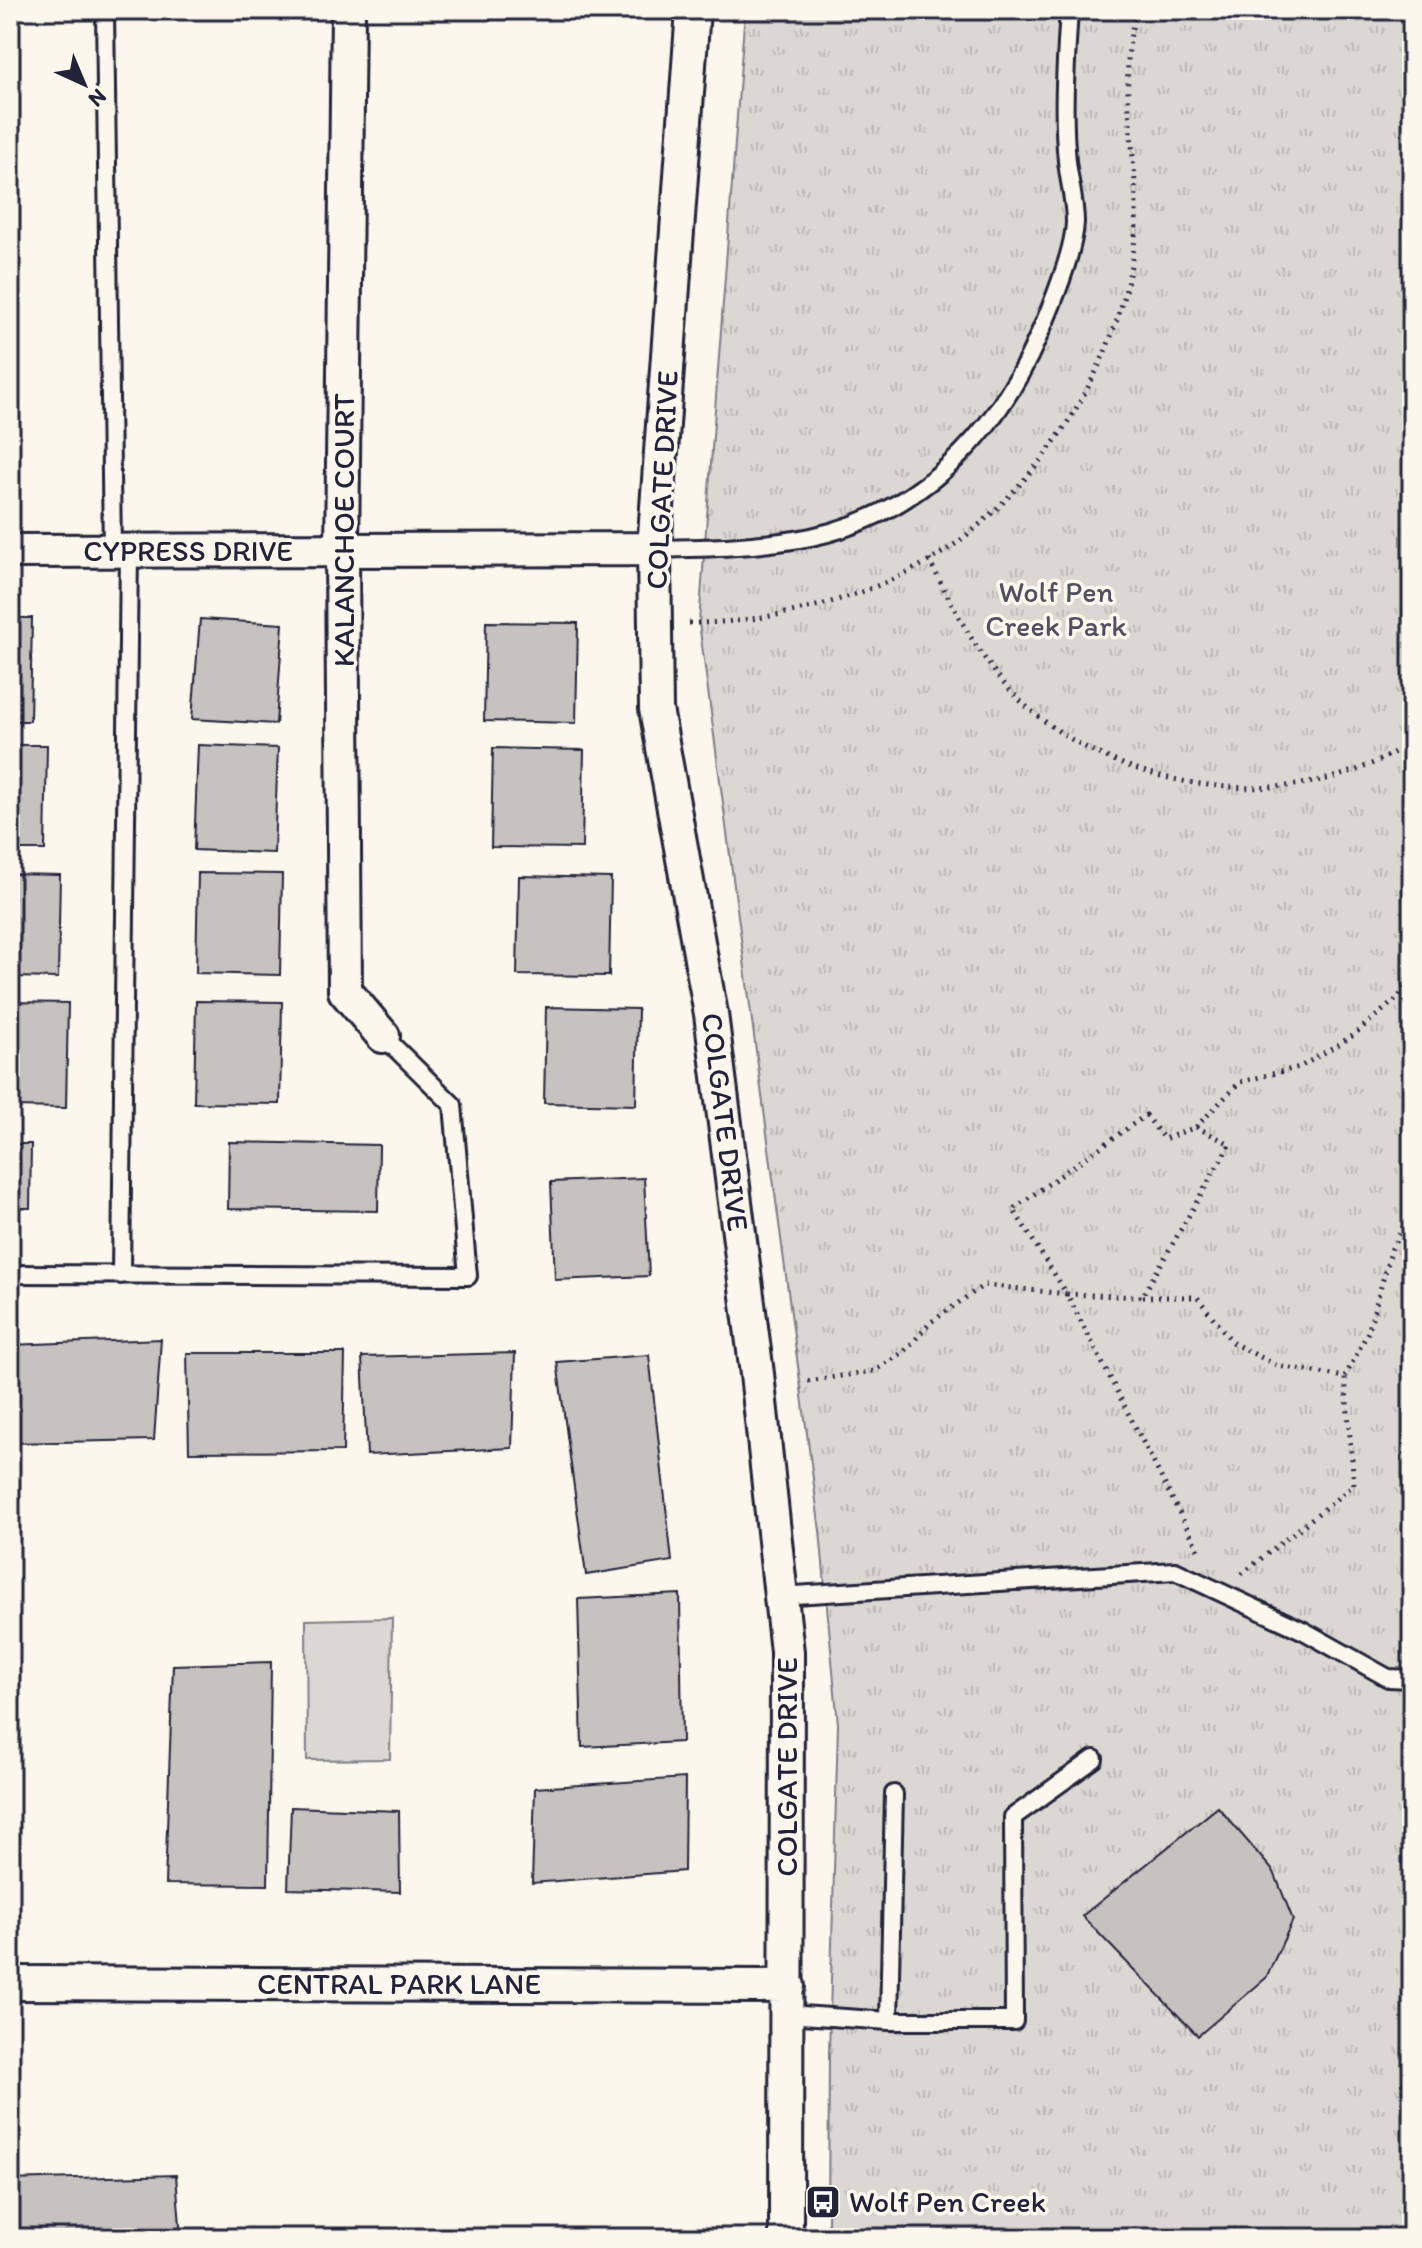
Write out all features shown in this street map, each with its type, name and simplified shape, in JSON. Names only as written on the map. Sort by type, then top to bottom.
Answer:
[{"type":"street","name":"KALANCHOE COURT","points":[[348,10],[342,552],[345,991],[383,1036]]},
{"type":"street","name":"COLGATE DRIVE","points":[[693,10],[654,549],[656,709],[711,1014],[757,1374],[787,1652],[786,2238]]},
{"type":"street","name":"CYPRESS DRIVE","points":[[10,551],[654,549]]},
{"type":"street","name":"CENTRAL PARK LANE","points":[[10,1983],[787,2000]]},
{"type":"lane","points":[[105,10],[120,551],[121,1275]]},
{"type":"lane","points":[[654,549],[740,546],[813,536],[889,511],[964,455],[1019,382],[1055,300],[1075,223],[1065,112],[1069,10]]},
{"type":"lane","points":[[10,1274],[468,1276],[453,1105],[383,1036]]},
{"type":"lane","points":[[779,1596],[1175,1571],[1304,1631],[1388,1678],[1412,1679]]},
{"type":"lane","points":[[787,2000],[889,2021],[1014,2021],[1013,1817],[1094,1759]]},
{"type":"lane","points":[[889,2021],[894,1794]]},
{"type":"path","points":[[929,560],[984,659],[1026,706],[1068,737],[1124,766],[1205,785],[1290,786],[1353,770],[1411,744]]},
{"type":"path","points":[[1412,971],[1399,997],[1352,1036],[1300,1067],[1240,1082],[1196,1127],[1164,1139],[1146,1115],[1013,1209],[1067,1294],[1220,1592],[1354,1485],[1345,1377],[1368,1332],[1392,1248],[1412,1211]]},
{"type":"path","points":[[1142,1297],[1230,1144],[1196,1127]]},
{"type":"path","points":[[808,1381],[874,1371],[904,1352],[931,1322],[984,1285],[1067,1294],[1197,1297],[1233,1343],[1278,1366],[1345,1377]]},
{"type":"green space","name":"Wolf Pen Creek Park","points":[[745,10],[1412,10],[1412,2238],[828,2238],[829,2054],[838,1724],[820,1531],[699,623]]},
{"type":"green space","points":[[392,1618],[390,1759],[307,1760],[306,1620]]},
{"type":"building","points":[[10,618],[32,618],[30,721],[10,721]]},
{"type":"building","points":[[200,619],[283,624],[276,724],[192,719]]},
{"type":"building","points":[[486,622],[578,623],[576,723],[484,721]]},
{"type":"building","points":[[10,745],[47,745],[45,850],[10,850]]},
{"type":"building","points":[[198,745],[278,748],[274,853],[194,850]]},
{"type":"building","points":[[493,748],[584,750],[582,848],[491,847]]},
{"type":"building","points":[[198,873],[282,874],[280,975],[196,973]]},
{"type":"building","points":[[10,874],[60,875],[58,978],[10,977]]},
{"type":"building","points":[[519,876],[611,878],[609,976],[517,975]]},
{"type":"building","points":[[196,1001],[282,1002],[280,1104],[194,1103]]},
{"type":"building","points":[[10,1002],[68,1003],[66,1108],[10,1107]]},
{"type":"building","points":[[546,1007],[638,1009],[636,1105],[544,1103]]},
{"type":"building","points":[[229,1142],[379,1145],[378,1211],[228,1209]]},
{"type":"building","points":[[10,1144],[31,1144],[30,1208],[10,1208]]},
{"type":"building","points":[[644,1178],[649,1276],[555,1280],[551,1182]]},
{"type":"building","points":[[161,1339],[154,1440],[10,1443],[10,1345]]},
{"type":"building","points":[[187,1353],[345,1353],[343,1451],[189,1452]]},
{"type":"building","points":[[515,1353],[512,1448],[367,1455],[362,1357]]},
{"type":"building","points":[[649,1355],[672,1561],[586,1575],[557,1362]]},
{"type":"building","points":[[680,1594],[682,1742],[582,1747],[578,1599]]},
{"type":"building","points":[[271,1662],[268,1885],[165,1884],[173,1665]]},
{"type":"building","points":[[685,1778],[684,1871],[532,1883],[535,1788]]},
{"type":"building","points":[[291,1807],[399,1811],[400,1892],[288,1889]]},
{"type":"building","points":[[1218,1807],[1274,1872],[1293,1920],[1266,1978],[1198,2036],[1082,1916]]},
{"type":"building","points":[[176,2175],[181,2238],[10,2238],[10,2180]]},
{"type":"place","name":"Wolf Pen Creek","points":[[823,2202]]}]
